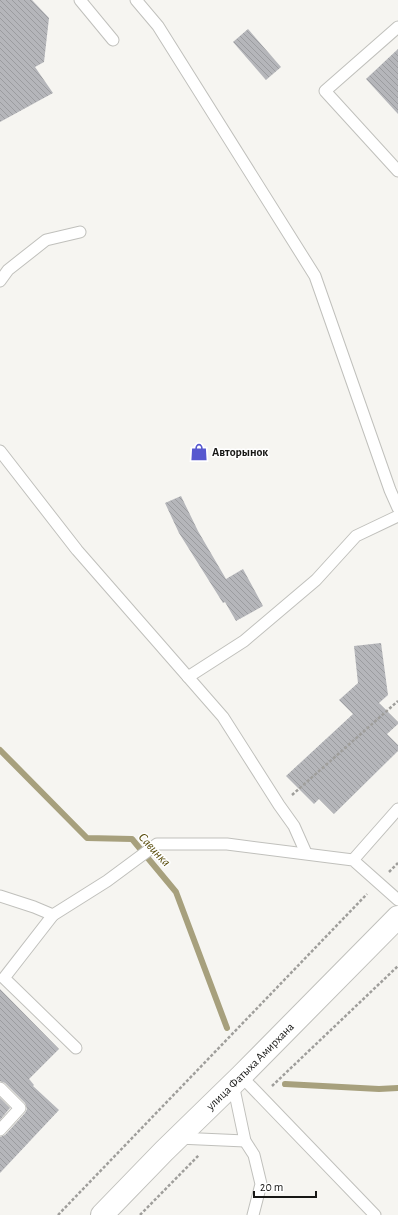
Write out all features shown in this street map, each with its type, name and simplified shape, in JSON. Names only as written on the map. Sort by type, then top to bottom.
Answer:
[{"type":"main road","name":"улица Фатыха Амирхана","points":[[102,1215],[398,917]]},
{"type":"lane","points":[[80,0],[113,40]]},
{"type":"lane","points":[[136,0],[158,26],[315,276],[394,487],[398,508]]},
{"type":"lane","points":[[398,27],[325,91],[398,171]]},
{"type":"lane","points":[[0,281],[8,270],[46,240],[80,232]]},
{"type":"lane","points":[[0,451],[77,550],[223,717],[294,826],[306,854]]},
{"type":"lane","points":[[188,677],[244,641],[316,580],[356,536],[398,516]]},
{"type":"lane","points":[[353,860],[398,809]]},
{"type":"lane","points":[[76,1048],[4,978],[53,915],[107,881],[157,844],[227,844],[353,860],[398,900]]},
{"type":"lane","points":[[0,896],[53,915]]},
{"type":"lane","points":[[237,1080],[245,1141],[254,1155],[261,1184],[252,1215]]},
{"type":"lane","points":[[237,1080],[375,1215]]},
{"type":"lane","points":[[0,1088],[20,1108],[0,1130]]},
{"type":"lane","points":[[177,1138],[245,1141]]},
{"type":"path","points":[[279,805],[298,790],[398,701]]},
{"type":"path","points":[[58,1215],[398,863]]},
{"type":"building","points":[[0,0],[32,0],[49,18],[44,62],[35,67],[53,93],[0,122]]},
{"type":"building","points":[[248,29],[281,67],[266,80],[233,42]]},
{"type":"building","points":[[398,49],[398,114],[366,79]]},
{"type":"building","points":[[181,496],[198,531],[226,579],[243,569],[263,606],[236,621],[179,533],[165,503]]},
{"type":"building","points":[[381,643],[388,695],[379,703],[398,722],[398,724],[387,734],[398,745],[398,751],[334,814],[319,799],[314,804],[286,776],[353,714],[339,700],[358,683],[354,646]]},
{"type":"building","points":[[0,989],[59,1049],[29,1079],[34,1085],[33,1086],[59,1110],[0,1173],[0,1137],[5,1135],[27,1109],[25,1103],[5,1083],[0,1081]]},
{"type":"building","points":[[0,1098],[10,1108],[0,1120]]},
{"type":"waterway","name":"Савинка","points":[[0,750],[87,838],[132,839],[176,892],[227,1028]]},
{"type":"waterway","name":"Савинка","points":[[285,1084],[379,1089],[398,1088]]},
{"type":"place","name":"Авторынок","points":[[199,452]]}]
